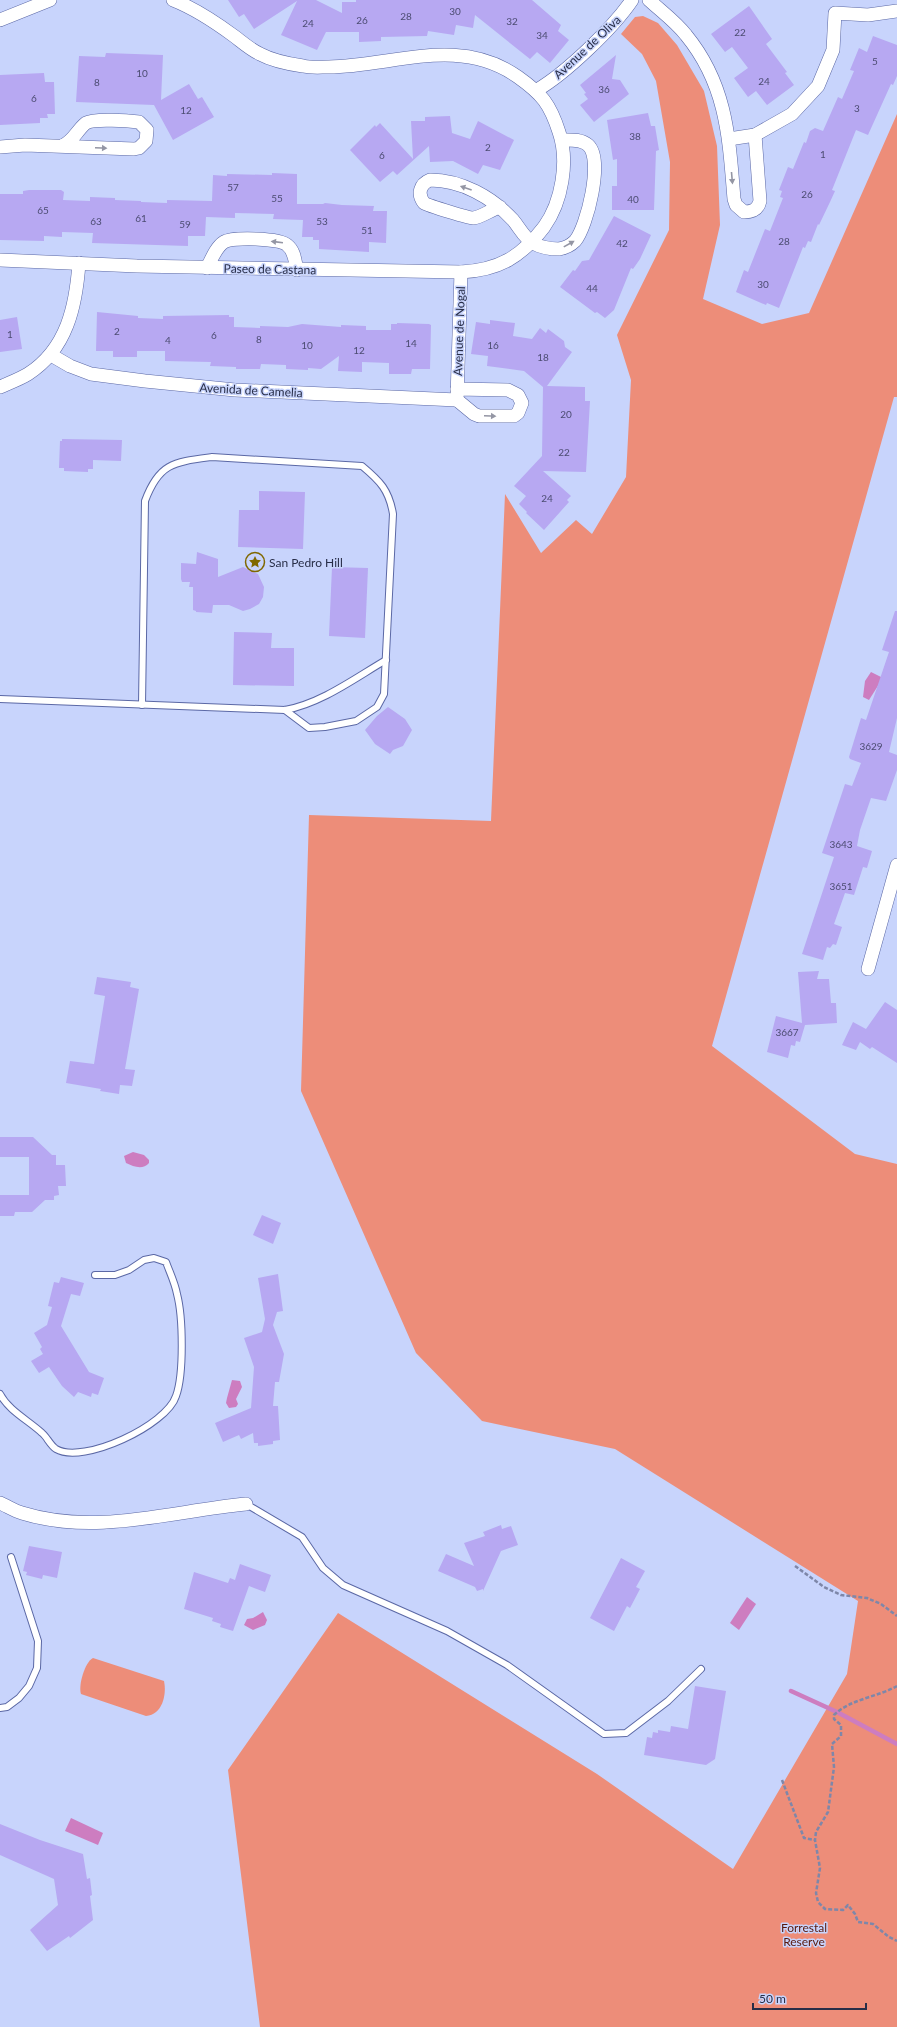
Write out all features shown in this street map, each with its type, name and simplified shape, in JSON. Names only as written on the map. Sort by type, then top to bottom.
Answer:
[{"type":"street","points":[[0,20],[50,0]]},
{"type":"street","name":"Paseo de Castana","points":[[0,260],[207,268],[461,272],[481,271],[501,265],[532,243],[550,218],[560,192],[563,167],[562,140],[554,115],[537,90],[504,67],[468,55],[432,54],[350,66],[305,67],[282,62],[259,54],[214,21],[187,5],[173,0]]},
{"type":"street","name":"Avenue de Oliva","points":[[537,90],[547,84],[587,49],[621,16],[632,0]]},
{"type":"street","points":[[648,0],[686,35],[702,58],[716,88],[726,118],[736,205],[744,212],[748,212],[759,206],[761,196],[755,134]]},
{"type":"street","points":[[729,139],[755,134],[792,114],[818,86],[833,50],[835,13],[868,15],[897,12]]},
{"type":"street","points":[[0,147],[25,145],[62,146],[139,148],[146,141],[146,130],[139,122],[93,121],[84,126],[70,143],[62,146]]},
{"type":"street","points":[[500,207],[491,209],[474,218],[467,218],[448,210],[424,203],[420,195],[420,190],[422,185],[430,180],[457,185],[474,191],[500,207],[532,243],[550,248],[570,246],[576,240],[587,217],[592,193],[595,166],[593,153],[589,146],[580,141],[562,140]]},
{"type":"street","points":[[207,268],[222,243],[230,239],[283,242],[288,245],[293,252],[296,270]]},
{"type":"street","points":[[0,387],[28,374],[51,355],[69,322],[77,296],[79,263]]},
{"type":"street","name":"Avenue de Nogal","points":[[457,394],[461,272]]},
{"type":"street","name":"Avenida de Camelia","points":[[51,355],[70,366],[91,374],[166,384],[235,390],[457,394]]},
{"type":"street","points":[[868,969],[894,881],[897,865]]},
{"type":"street","points":[[0,1503],[21,1513],[60,1521],[102,1522],[157,1518],[246,1504]]},
{"type":"lane","points":[[142,704],[145,501],[152,483],[167,467],[188,460],[212,457],[362,466],[376,477],[385,488],[390,499],[393,514],[384,694],[377,707],[356,721],[325,727],[309,728],[286,710]]},
{"type":"lane","points":[[0,699],[286,710],[300,707],[321,697],[386,660]]},
{"type":"lane","points":[[0,1394],[5,1403],[42,1433],[56,1449],[75,1452],[105,1448],[139,1432],[167,1411],[176,1397],[180,1375],[181,1330],[178,1294],[166,1262],[154,1258],[144,1260],[129,1270],[115,1276],[94,1274]]},
{"type":"lane","points":[[246,1504],[302,1537],[323,1568],[343,1585],[447,1631],[507,1665],[604,1734],[626,1733],[668,1701],[701,1669]]},
{"type":"lane","points":[[0,1708],[7,1707],[19,1698],[29,1686],[37,1668],[38,1641],[11,1557]]},
{"type":"path","points":[[795,1566],[824,1587],[841,1596],[867,1598],[881,1604],[897,1616]]},
{"type":"path","points":[[897,1686],[886,1692],[850,1704],[834,1714],[834,1718],[841,1725],[841,1736],[832,1744],[834,1767],[828,1812],[816,1832],[815,1840],[820,1868],[816,1893],[818,1902],[826,1910],[843,1910],[848,1905],[855,1914],[858,1922],[873,1924],[889,1937],[897,1941]]},
{"type":"path","points":[[782,1780],[804,1838],[815,1840]]},
{"type":"green space","name":"Forrestal Reserve","points":[[643,16],[658,23],[677,45],[704,91],[717,146],[720,225],[703,299],[762,324],[809,313],[897,114],[897,397],[894,397],[712,1046],[855,1154],[897,1164],[897,2027],[260,2027],[228,1770],[338,1613],[597,1774],[733,1869],[847,1674],[858,1601],[615,1449],[482,1421],[416,1353],[301,1091],[309,815],[491,821],[505,494],[541,553],[576,520],[592,534],[626,477],[631,380],[617,335],[669,230],[670,162],[656,81],[642,54],[621,34],[635,17]]},
{"type":"green space","points":[[93,1658],[164,1681],[165,1692],[160,1708],[151,1715],[146,1716],[81,1694],[80,1685],[83,1674],[87,1664]]},
{"type":"shaded area","points":[[871,672],[881,677],[881,681],[869,700],[863,697],[865,681]]},
{"type":"shaded area","points":[[133,1152],[144,1155],[149,1160],[149,1163],[144,1167],[135,1167],[126,1163],[124,1156]]},
{"type":"shaded area","points":[[232,1380],[240,1381],[242,1387],[236,1399],[238,1404],[236,1407],[229,1408],[226,1403]]},
{"type":"shaded area","points":[[747,1597],[756,1604],[739,1630],[730,1623]]},
{"type":"shaded area","points":[[263,1612],[267,1620],[265,1625],[253,1630],[244,1625],[247,1619],[253,1618]]},
{"type":"shaded area","points":[[71,1818],[103,1833],[98,1845],[65,1831]]},
{"type":"building","points":[[228,0],[316,0],[342,13],[342,2],[356,2],[356,0],[532,0],[561,25],[558,31],[569,40],[550,63],[537,52],[530,59],[475,15],[473,28],[456,25],[454,35],[428,31],[427,36],[381,37],[381,41],[359,42],[359,32],[326,32],[317,50],[281,35],[297,1],[254,29],[244,14],[239,17]]},
{"type":"building","points":[[749,6],[772,39],[766,44],[787,72],[785,73],[794,85],[767,105],[756,91],[748,97],[734,78],[748,68],[732,47],[725,52],[711,34]]},
{"type":"building","points":[[873,36],[897,45],[897,76],[893,85],[891,84],[868,135],[856,130],[832,190],[835,191],[819,225],[818,224],[811,242],[808,241],[805,248],[803,247],[779,308],[767,303],[766,305],[736,292],[744,270],[748,272],[765,229],[770,231],[783,198],[780,197],[782,191],[779,190],[788,167],[793,169],[804,142],[806,143],[810,131],[815,128],[823,131],[838,97],[842,99],[854,71],[850,70],[859,48],[867,52]]},
{"type":"building","points":[[106,53],[163,55],[161,100],[189,84],[198,99],[202,97],[214,117],[173,140],[154,105],[76,102],[79,56],[105,57]]},
{"type":"building","points":[[616,55],[612,79],[620,80],[629,94],[594,122],[580,105],[588,99],[584,94],[586,93],[580,85]]},
{"type":"building","points":[[44,73],[45,82],[54,82],[55,114],[47,114],[48,118],[40,118],[40,123],[0,125],[0,75]]},
{"type":"building","points":[[648,113],[651,126],[655,126],[659,150],[656,151],[654,210],[612,210],[612,186],[617,186],[617,159],[613,160],[607,120]]},
{"type":"building","points":[[450,116],[452,133],[470,139],[478,121],[514,140],[500,170],[483,165],[478,174],[453,161],[430,162],[429,146],[397,175],[393,171],[380,182],[350,150],[375,125],[376,127],[380,123],[413,159],[411,121],[425,121],[425,117]]},
{"type":"building","points":[[272,173],[297,174],[297,204],[325,203],[374,206],[373,211],[387,211],[386,243],[369,242],[369,252],[319,249],[319,240],[313,240],[313,237],[302,237],[303,220],[273,219],[274,214],[235,213],[235,218],[206,217],[205,236],[188,236],[188,246],[92,243],[93,233],[62,232],[62,237],[44,236],[44,241],[0,240],[0,194],[23,194],[23,191],[29,190],[61,190],[64,192],[63,200],[90,201],[90,197],[167,203],[167,200],[212,201],[213,175],[272,175]]},
{"type":"building","points":[[614,216],[651,235],[640,259],[633,269],[631,268],[614,310],[605,318],[597,312],[595,313],[560,287],[582,261],[589,260]]},
{"type":"building","points":[[97,312],[138,316],[138,318],[163,319],[163,316],[229,315],[229,317],[234,317],[234,327],[260,328],[260,326],[288,327],[302,324],[341,327],[341,325],[366,326],[366,330],[391,330],[391,324],[397,323],[429,324],[431,325],[430,369],[412,369],[411,374],[389,374],[389,363],[362,362],[362,372],[338,371],[339,356],[321,369],[308,368],[308,370],[286,369],[286,365],[261,364],[260,369],[236,369],[236,367],[210,366],[211,362],[165,361],[165,351],[137,351],[137,357],[113,357],[113,351],[96,351]]},
{"type":"building","points":[[17,317],[22,349],[0,352],[0,320]]},
{"type":"building","points":[[490,320],[515,323],[513,336],[532,339],[540,328],[546,333],[548,329],[564,341],[565,347],[572,352],[547,386],[585,387],[585,401],[590,401],[586,472],[543,471],[571,496],[567,500],[569,502],[544,530],[519,504],[526,496],[514,486],[542,456],[543,387],[524,371],[487,366],[488,356],[471,354],[476,322],[490,324]]},
{"type":"building","points":[[62,439],[122,440],[121,461],[93,460],[93,469],[88,469],[88,472],[64,471],[64,468],[59,468],[60,441],[62,441]]},
{"type":"building","points":[[259,491],[305,492],[303,549],[238,547],[239,510],[259,510]]},
{"type":"building","points":[[197,552],[218,559],[218,577],[243,567],[258,574],[264,587],[263,597],[259,604],[243,611],[229,605],[213,605],[212,613],[196,612],[193,610],[193,587],[189,587],[190,582],[182,582],[181,563],[196,564]]},
{"type":"building","points":[[332,567],[368,568],[365,638],[329,636]]},
{"type":"building","points":[[895,611],[897,611],[897,718],[889,752],[897,755],[897,770],[886,801],[871,798],[860,830],[857,846],[872,851],[867,868],[863,867],[854,895],[845,893],[834,924],[842,927],[836,945],[833,944],[830,948],[827,947],[823,960],[802,954],[834,857],[822,853],[845,784],[852,786],[861,763],[850,759],[849,757],[861,718],[866,720],[889,652],[882,650]]},
{"type":"building","points":[[234,632],[272,633],[271,648],[294,648],[294,686],[233,685]]},
{"type":"building","points":[[388,707],[405,719],[412,730],[403,746],[393,750],[390,754],[375,744],[365,730],[377,716]]},
{"type":"building","points":[[819,971],[817,979],[829,979],[831,1003],[836,1003],[837,1023],[805,1025],[800,1042],[796,1041],[795,1046],[791,1045],[788,1058],[767,1052],[776,1016],[802,1023],[798,972]]},
{"type":"building","points":[[97,977],[131,982],[130,987],[139,989],[125,1069],[135,1070],[132,1086],[120,1085],[119,1094],[100,1091],[101,1089],[66,1083],[70,1061],[94,1064],[105,996],[94,994]]},
{"type":"building","points":[[885,1002],[897,1010],[897,1063],[872,1047],[870,1049],[860,1042],[856,1050],[842,1045],[853,1022],[866,1029]]},
{"type":"building","points":[[0,1137],[33,1137],[52,1155],[56,1155],[56,1165],[65,1165],[66,1186],[58,1186],[59,1195],[54,1196],[54,1200],[45,1200],[32,1212],[15,1212],[14,1216],[0,1216],[0,1195],[29,1195],[29,1157],[0,1157]]},
{"type":"building","points":[[262,1215],[281,1223],[273,1244],[253,1235]]},
{"type":"building","points":[[278,1274],[283,1311],[277,1312],[273,1325],[284,1354],[279,1382],[275,1382],[273,1406],[278,1406],[280,1440],[273,1441],[273,1444],[258,1446],[258,1443],[254,1443],[253,1433],[241,1439],[239,1435],[223,1442],[215,1423],[251,1408],[254,1367],[244,1338],[262,1332],[265,1319],[258,1278]]},
{"type":"building","points":[[61,1277],[84,1283],[80,1296],[71,1294],[61,1326],[89,1372],[104,1378],[98,1395],[92,1393],[91,1397],[78,1392],[74,1397],[62,1386],[49,1367],[39,1373],[31,1361],[43,1354],[40,1349],[42,1347],[34,1333],[47,1325],[52,1307],[48,1306],[54,1282],[59,1283]]},
{"type":"building","points":[[501,1525],[502,1529],[511,1526],[518,1545],[501,1551],[483,1591],[483,1589],[477,1591],[475,1587],[438,1571],[446,1554],[474,1566],[464,1543],[485,1536],[483,1532]]},
{"type":"building","points":[[29,1546],[62,1552],[57,1578],[43,1575],[42,1579],[26,1575],[27,1572],[23,1571]]},
{"type":"building","points":[[621,1558],[645,1571],[636,1587],[640,1589],[630,1608],[627,1606],[614,1631],[590,1618]]},
{"type":"building","points":[[240,1564],[271,1575],[265,1592],[249,1586],[233,1631],[220,1627],[221,1624],[212,1621],[213,1618],[184,1609],[194,1572],[228,1583],[230,1578],[235,1580]]},
{"type":"building","points":[[695,1686],[726,1691],[715,1759],[706,1765],[644,1755],[647,1737],[652,1738],[653,1732],[658,1733],[658,1730],[670,1732],[671,1726],[688,1729]]},
{"type":"building","points":[[0,1824],[40,1840],[83,1854],[87,1879],[90,1878],[92,1895],[90,1896],[93,1920],[70,1938],[69,1936],[47,1951],[30,1930],[58,1905],[54,1879],[0,1855]]},
{"type":"waterway","points":[[791,1691],[837,1712],[897,1744]]},
{"type":"place","name":"San Pedro Hill","points":[[255,562]]}]
